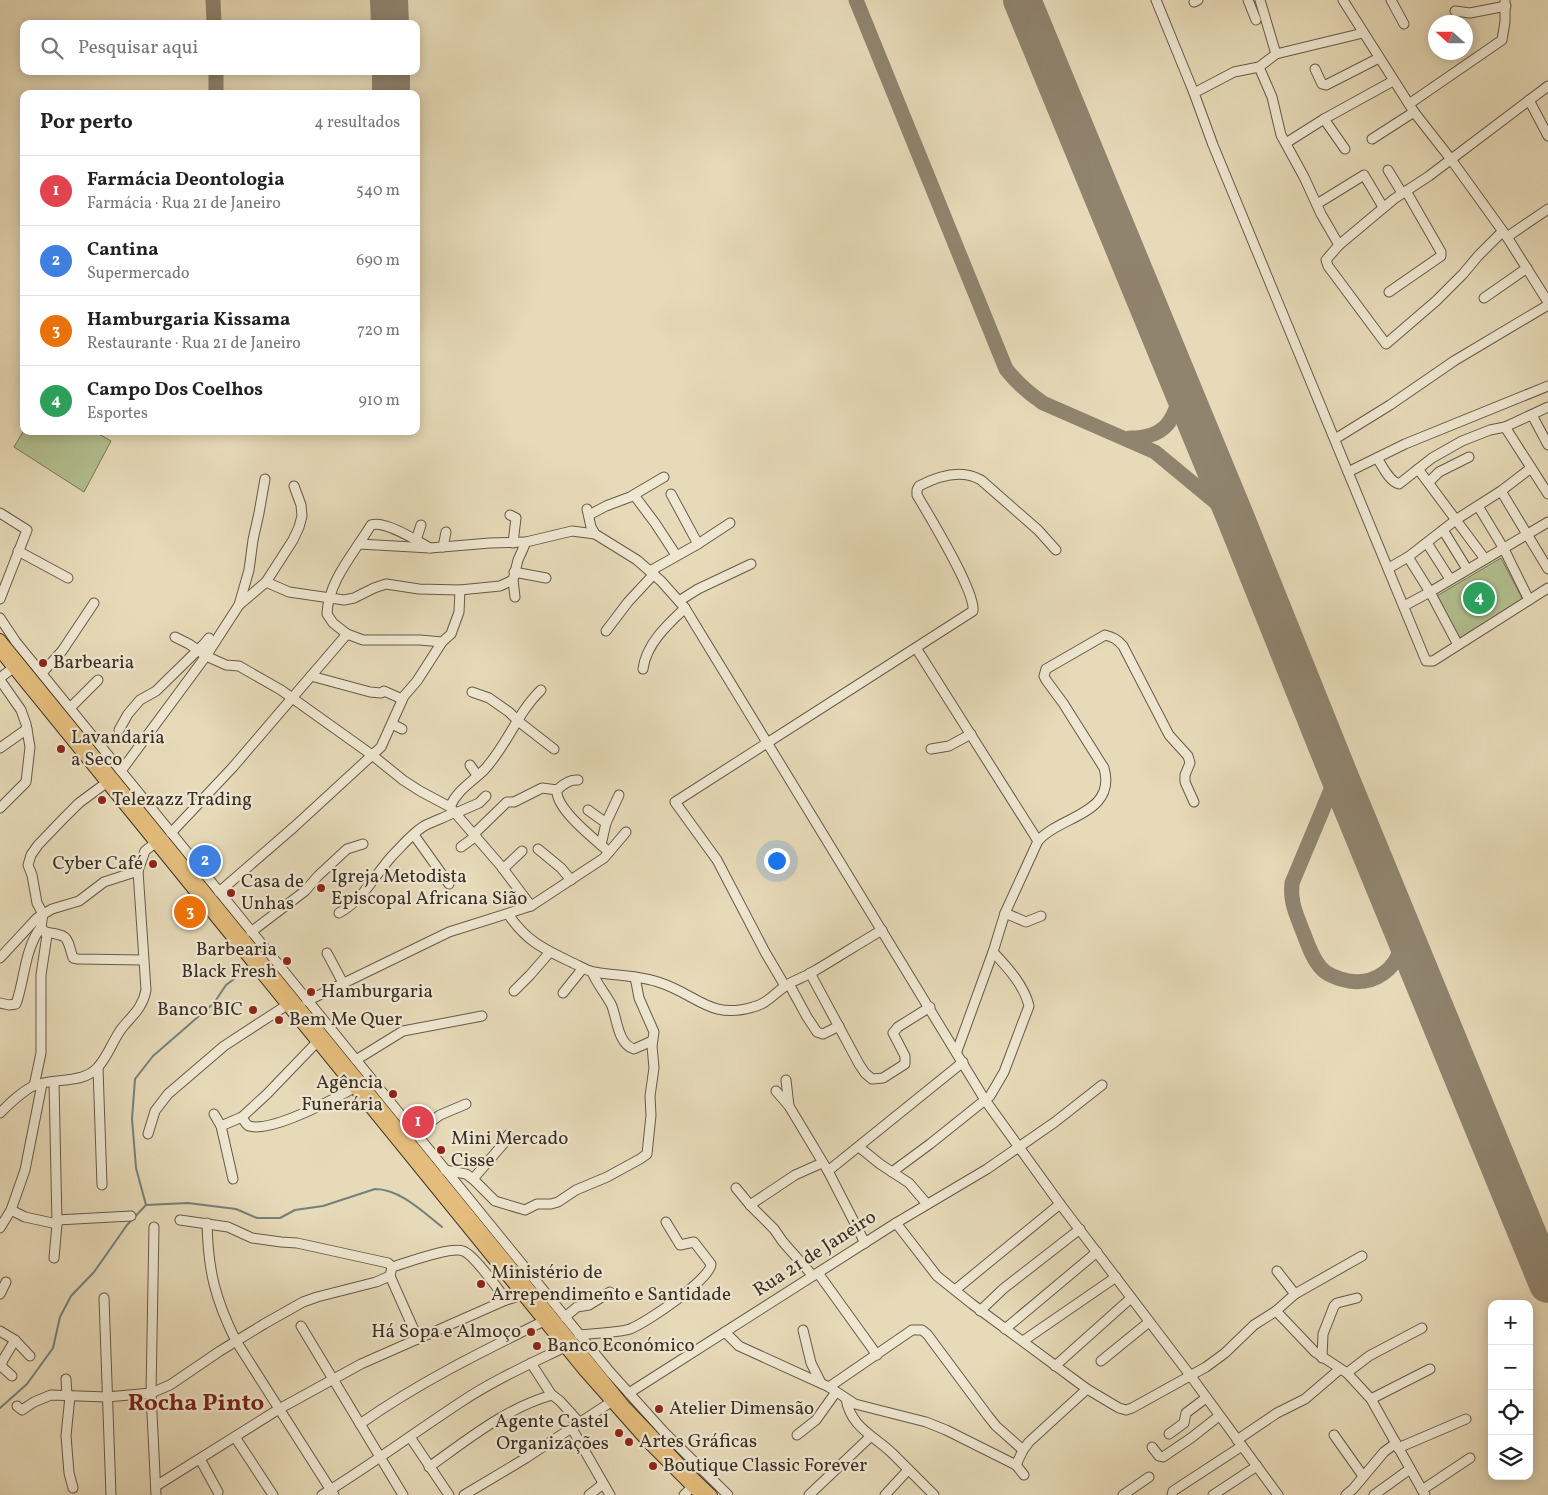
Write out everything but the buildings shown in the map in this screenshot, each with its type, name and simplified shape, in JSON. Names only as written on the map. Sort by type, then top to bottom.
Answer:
[{"type":"main road","points":[[0,639],[625,1406],[712,1495]]},
{"type":"main road","points":[[0,652],[611,1402],[647,1442],[700,1495]]},
{"type":"street","points":[[1156,0],[1213,145],[1426,660],[1432,661],[1548,588]]},
{"type":"street","points":[[1248,0],[1256,20]]},
{"type":"street","points":[[1260,0],[1276,54]]},
{"type":"street","points":[[1335,438],[1390,405],[1454,361],[1548,304],[1527,268],[1504,235],[1450,158],[1414,112],[1342,0]]},
{"type":"street","points":[[1391,0],[1404,24]]},
{"type":"street","points":[[1409,104],[1502,40],[1506,3],[1470,13],[1454,11]]},
{"type":"street","points":[[1194,93],[1234,72],[1259,67],[1276,54],[1363,33]]},
{"type":"street","points":[[1315,69],[1322,84],[1326,85],[1378,58]]},
{"type":"street","points":[[1259,67],[1272,97],[1282,135],[1339,245]]},
{"type":"street","points":[[1286,143],[1324,118],[1393,81]]},
{"type":"street","points":[[1548,86],[1450,158],[1429,176],[1383,207],[1339,245],[1326,260],[1328,266],[1386,344],[1436,301],[1504,235],[1548,209]]},
{"type":"street","points":[[1529,100],[1548,136]]},
{"type":"street","points":[[1372,139],[1414,112]]},
{"type":"street","points":[[1324,118],[1345,149]]},
{"type":"street","points":[[1388,170],[1404,192],[1440,252],[1440,256],[1389,292]]},
{"type":"street","points":[[1317,204],[1364,175],[1383,207]]},
{"type":"street","points":[[1484,298],[1527,268]]},
{"type":"street","points":[[1348,472],[1405,444],[1548,386]]},
{"type":"street","points":[[1377,458],[1390,477],[1397,483],[1402,482],[1432,458],[1462,441],[1505,427],[1548,407]]},
{"type":"street","points":[[1532,415],[1548,445]]},
{"type":"street","points":[[1505,427],[1548,494]]},
{"type":"street","points":[[1429,482],[1439,472],[1469,456]]},
{"type":"street","points":[[1388,568],[1408,557],[1457,519],[1501,491],[1531,468]]},
{"type":"street","points":[[1418,469],[1486,559]]},
{"type":"street","points":[[839,1026],[822,1034],[817,1032],[760,943],[717,860],[674,802],[971,614],[974,607],[964,582],[940,534],[917,495],[916,492],[919,486],[942,476],[963,473],[973,475],[1027,520],[1056,550]]},
{"type":"street","points":[[595,534],[591,527],[588,512],[626,500],[664,477]]},
{"type":"street","points":[[239,605],[249,570],[252,540],[265,479]]},
{"type":"street","points":[[121,771],[206,656],[239,605],[266,582],[293,540],[302,516],[301,505],[294,486]]},
{"type":"street","points":[[1501,491],[1548,569]]},
{"type":"street","points":[[670,494],[698,544]]},
{"type":"street","points":[[634,495],[676,555]]},
{"type":"street","points":[[1478,506],[1504,549],[1529,600]]},
{"type":"street","points":[[0,513],[27,530],[0,599]]},
{"type":"street","points":[[510,515],[516,518],[513,542]]},
{"type":"street","points":[[1404,606],[1548,522]]},
{"type":"street","points":[[430,548],[376,523],[371,524],[344,567],[330,597],[327,610],[329,620],[348,634],[367,640],[442,642]]},
{"type":"street","points":[[606,631],[652,573],[676,555],[698,544],[730,523]]},
{"type":"street","points":[[416,540],[421,525]]},
{"type":"street","points":[[1443,530],[1467,569]]},
{"type":"street","points":[[360,544],[430,548],[490,542],[526,542],[579,531],[595,534],[626,552],[652,573],[682,605],[838,861],[957,1051],[985,1100],[1060,1204],[1190,1375],[1278,1495]]},
{"type":"street","points":[[443,547],[446,532]]},
{"type":"street","points":[[515,597],[514,576],[526,542]]},
{"type":"street","points":[[1427,543],[1450,579]]},
{"type":"street","points":[[18,551],[68,578]]},
{"type":"street","points":[[1408,557],[1430,592],[1458,645]]},
{"type":"street","points":[[643,669],[645,658],[652,646],[682,605],[698,589],[751,564]]},
{"type":"street","points":[[266,582],[282,590],[349,600],[386,584],[419,589],[460,590],[500,586],[514,576],[546,578]]},
{"type":"street","points":[[219,892],[294,827],[386,740],[402,699],[421,675],[442,642],[450,634],[457,619],[460,590]]},
{"type":"street","points":[[42,673],[62,651],[94,603]]},
{"type":"street","points":[[0,618],[10,635],[565,1317],[664,1432],[728,1495]]},
{"type":"street","points":[[171,833],[234,767],[292,697],[348,634]]},
{"type":"street","points":[[957,1051],[994,952],[1005,913],[1038,840],[1051,830],[1086,812],[1097,802],[1106,785],[1106,776],[1102,764],[1044,676],[1046,669],[1105,635],[1115,638],[1123,646],[1169,735],[1188,756],[1190,763],[1185,775],[1185,782],[1194,802]]},
{"type":"street","points":[[175,637],[206,656],[226,665],[239,666],[292,697],[420,791],[453,811],[503,869],[531,906]]},
{"type":"street","points":[[119,730],[128,714],[140,700],[156,691],[209,638]]},
{"type":"street","points":[[916,648],[1038,840]]},
{"type":"street","points":[[0,808],[26,782],[30,747],[21,710],[0,679],[13,668]]},
{"type":"street","points":[[311,676],[370,692],[384,692],[402,699]]},
{"type":"street","points":[[70,708],[98,680]]},
{"type":"street","points":[[453,811],[463,788],[492,761],[530,702],[541,690]]},
{"type":"street","points":[[472,692],[489,698],[502,707],[554,749]]},
{"type":"street","points":[[392,724],[402,729]]},
{"type":"street","points":[[0,748],[27,729]]},
{"type":"street","points":[[931,749],[949,746],[971,734]]},
{"type":"street","points":[[470,765],[477,775]]},
{"type":"street","points":[[461,847],[508,802],[514,802],[542,788],[557,790],[570,781],[578,780]]},
{"type":"street","points":[[0,1228],[11,1210],[26,1170],[38,1085],[41,975],[46,934],[43,930],[44,914],[37,903],[32,875],[28,866],[31,855],[38,845],[79,804],[106,783]]},
{"type":"street","points":[[557,790],[557,798],[565,809],[580,826],[609,852]]},
{"type":"street","points":[[602,845],[606,823],[619,795]]},
{"type":"street","points":[[339,913],[360,898],[388,861],[424,826],[443,819],[453,811],[479,803],[486,796]]},
{"type":"street","points":[[588,810],[606,823]]},
{"type":"street","points":[[307,1001],[448,932],[531,906],[604,858],[626,832]]},
{"type":"street","points":[[414,834],[449,884]]},
{"type":"street","points":[[0,1113],[17,1097],[38,1085],[80,1078],[98,1068],[122,1027],[134,1016],[144,1000],[146,990],[138,871],[145,851],[155,843]]},
{"type":"street","points":[[252,932],[305,891],[347,849],[363,844]]},
{"type":"street","points":[[538,849],[561,868],[571,880]]},
{"type":"street","points":[[503,869],[522,851]]},
{"type":"street","points":[[0,958],[37,918],[52,909],[79,901],[104,882],[138,871]]},
{"type":"street","points":[[1005,913],[1026,922],[1041,916]]},
{"type":"street","points":[[508,914],[521,931],[550,952],[583,968],[592,972],[651,980],[672,987],[719,1011],[752,1008],[764,1003],[787,985],[882,930]]},
{"type":"street","points":[[43,930],[64,935],[67,938],[74,958],[143,960]]},
{"type":"street","points":[[0,1002],[9,1006],[16,1004],[32,942],[43,930]]},
{"type":"street","points":[[514,991],[550,952]]},
{"type":"street","points":[[892,1172],[990,1096],[1004,1072],[1029,1006],[1022,989],[994,952]]},
{"type":"street","points":[[327,953],[343,982]]},
{"type":"street","points":[[563,993],[583,968]]},
{"type":"street","points":[[592,972],[611,1004],[620,1034],[629,1047],[634,1049],[652,1041]]},
{"type":"street","points":[[810,973],[865,1073],[872,1079],[883,1078],[905,1064],[905,1056],[894,1036],[895,1030],[930,1007]]},
{"type":"street","points":[[446,1170],[462,1173],[473,1179],[495,1201],[525,1210],[538,1204],[554,1204],[576,1190],[607,1177],[644,1157],[648,1150],[650,1132],[650,1096],[654,1068],[652,1041],[654,1032],[640,998],[635,977]]},
{"type":"street","points":[[148,1134],[155,1111],[174,1089],[224,1046],[287,1005]]},
{"type":"street","points":[[356,1060],[403,1031],[482,1016]]},
{"type":"street","points":[[221,1126],[242,1117],[317,1042]]},
{"type":"street","points":[[828,1172],[882,1126],[963,1062]]},
{"type":"street","points":[[98,1068],[102,1186]]},
{"type":"street","points":[[786,1080],[789,1106]]},
{"type":"street","points":[[54,1082],[57,1222],[54,1258]]},
{"type":"street","name":"Rua 21 de Janeiro","points":[[629,1393],[896,1223],[1020,1147],[1102,1084]]},
{"type":"street","points":[[242,1117],[249,1126],[276,1122],[317,1107],[354,1088]]},
{"type":"street","points":[[776,1091],[789,1106],[828,1172],[866,1243]]},
{"type":"street","points":[[415,1133],[440,1115],[466,1104]]},
{"type":"street","points":[[214,1114],[221,1126],[233,1179]]},
{"type":"street","points":[[473,1179],[504,1143],[508,1135]]},
{"type":"street","points":[[859,1147],[909,1183],[927,1204]]},
{"type":"street","points":[[750,1205],[795,1175],[822,1163]]},
{"type":"street","points":[[736,1188],[774,1229],[783,1242],[815,1274],[877,1355]]},
{"type":"street","points":[[954,1290],[1060,1204]]},
{"type":"street","points":[[11,1210],[25,1217],[57,1222],[131,1216]]},
{"type":"street","points":[[180,1220],[207,1223],[233,1229],[252,1238],[296,1243],[388,1263],[418,1339]]},
{"type":"street","points":[[580,1335],[622,1330],[645,1322],[689,1290],[710,1270],[711,1264],[694,1242],[679,1244],[666,1222]]},
{"type":"street","points":[[207,1223],[213,1282],[225,1319],[236,1341],[332,1492]]},
{"type":"street","points":[[896,1223],[937,1276],[954,1290],[1055,1366],[1119,1408],[1126,1410],[1206,1367],[1225,1353],[1254,1325],[1276,1311],[1294,1294],[1362,1256]]},
{"type":"street","points":[[154,1227],[151,1393],[156,1491]]},
{"type":"street","points":[[980,1311],[1003,1289],[1080,1230]]},
{"type":"street","points":[[17,1406],[22,1410],[46,1396],[56,1394],[107,1397],[151,1393],[170,1385],[236,1341],[303,1302],[376,1282],[391,1271],[438,1253],[463,1251],[482,1268],[506,1300]]},
{"type":"street","points":[[1005,1329],[1097,1252]]},
{"type":"street","points":[[1277,1271],[1294,1294]]},
{"type":"street","points":[[1023,1341],[1116,1277]]},
{"type":"street","points":[[0,1294],[6,1282]]},
{"type":"street","points":[[565,1317],[577,1307],[589,1305],[610,1292]]},
{"type":"street","points":[[156,1491],[279,1409],[361,1364],[506,1300],[523,1295]]},
{"type":"street","points":[[104,1298],[111,1495]]},
{"type":"street","points":[[1055,1366],[1131,1298]]},
{"type":"street","points":[[1322,1358],[1323,1334],[1334,1306],[1337,1303],[1357,1298]]},
{"type":"street","points":[[1276,1311],[1322,1358],[1343,1371],[1371,1399],[1424,1492],[1470,1458]]},
{"type":"street","points":[[360,1424],[387,1405],[445,1371],[544,1321]]},
{"type":"street","points":[[1101,1360],[1150,1322]]},
{"type":"street","points":[[301,1326],[403,1495]]},
{"type":"street","points":[[1172,1495],[1173,1490],[1277,1413],[1305,1399],[1343,1371],[1422,1328]]},
{"type":"street","points":[[797,1435],[816,1420],[829,1387],[912,1330],[918,1329],[924,1331],[996,1426],[1023,1450]]},
{"type":"street","points":[[804,1330],[811,1363],[829,1387]]},
{"type":"street","points":[[0,1331],[15,1340],[30,1356]]},
{"type":"street","points":[[725,1332],[742,1348],[829,1387],[846,1399],[859,1405],[926,1422],[946,1430],[1016,1466],[1024,1475]]},
{"type":"street","points":[[12,1376],[1,1366],[15,1340]]},
{"type":"street","points":[[322,1495],[332,1492],[461,1402],[531,1363],[566,1347]]},
{"type":"street","points":[[531,1363],[552,1396],[579,1422]]},
{"type":"street","points":[[1371,1399],[1430,1370]]},
{"type":"street","points":[[66,1378],[68,1395],[66,1436],[72,1488]]},
{"type":"street","points":[[1016,1466],[1023,1450],[1033,1437],[1087,1388]]},
{"type":"street","points":[[430,1467],[501,1418],[531,1403],[552,1396]]},
{"type":"street","points":[[1168,1434],[1184,1422],[1186,1413],[1206,1398]]},
{"type":"street","points":[[846,1399],[847,1407],[851,1414],[870,1437],[886,1447],[934,1495]]},
{"type":"street","points":[[464,1495],[526,1458],[570,1427],[611,1402]]},
{"type":"street","points":[[1152,1447],[1162,1457],[1220,1416]]},
{"type":"street","points":[[1346,1495],[1384,1452],[1466,1419]]},
{"type":"street","points":[[570,1427],[610,1495]]},
{"type":"street","points":[[1334,1435],[1363,1476]]},
{"type":"street","points":[[809,1495],[870,1437]]},
{"type":"street","points":[[235,1438],[273,1495]]},
{"type":"street","points":[[410,1438],[449,1495]]},
{"type":"street","points":[[200,1460],[218,1492]]},
{"type":"street","points":[[1213,1495],[1257,1466]]},
{"type":"street","points":[[1374,1495],[1410,1469]]},
{"type":"street","points":[[885,1495],[908,1470]]},
{"type":"street","points":[[1123,1495],[1149,1477]]},
{"type":"street","points":[[588,1495],[603,1484]]},
{"type":"street","points":[[684,1495],[692,1487]]},
{"type":"green space","points":[[21,435],[101,435],[111,441],[84,492],[14,447]]},
{"type":"green space","points":[[1501,558],[1523,600],[1457,640],[1435,597]]},
{"type":"waterway","points":[[146,1205],[136,1168],[132,1119],[135,1079],[153,1056],[214,1003],[226,985],[242,973]]},
{"type":"waterway","points":[[0,1408],[27,1384],[53,1348],[60,1317],[71,1296],[94,1272],[127,1225],[146,1205],[188,1203],[236,1209],[257,1218],[280,1218],[295,1210],[323,1206],[375,1189],[384,1190],[402,1197],[442,1227]]},
{"type":"taxiway","points":[[213,0],[214,20]]},
{"type":"taxiway","points":[[856,0],[1006,369],[1023,388],[1043,403],[1155,452],[1236,519]]},
{"type":"taxiway","points":[[216,75],[216,90]]},
{"type":"taxiway","points":[[1130,438],[1152,435],[1167,425],[1176,409],[1182,387]]},
{"type":"taxiway","points":[[1338,773],[1292,883],[1292,895],[1297,916],[1314,959],[1324,971],[1338,978],[1358,982],[1375,978],[1390,968],[1399,953],[1402,943],[1401,924]]},
{"type":"runway","points":[[389,0],[390,20]]},
{"type":"runway","points":[[1022,0],[1548,1284]]},
{"type":"runway","points":[[391,75],[391,90]]},
{"type":"place","name":"Campo Dos Coelhos","points":[[1479,598]]},
{"type":"place","name":"Barbearia","points":[[43,663]]},
{"type":"place","name":"Lavandaria a Seco","points":[[61,749]]},
{"type":"place","name":"Telezazz Trading","points":[[102,800]]},
{"type":"place","name":"Cantina","points":[[205,861]]},
{"type":"place","name":"Cyber Café","points":[[153,864]]},
{"type":"place","name":"Igreja Metodista Episcopal Africana Sião","points":[[321,888]]},
{"type":"place","name":"Casa de Unhas","points":[[231,893]]},
{"type":"place","name":"Hamburgaria Kissama","points":[[190,912]]},
{"type":"place","name":"Barbearia Black Fresh","points":[[287,961]]},
{"type":"place","name":"Hamburgaria","points":[[311,992]]},
{"type":"place","name":"Banco BIC","points":[[253,1010]]},
{"type":"place","name":"Bem Me Quer","points":[[279,1020]]},
{"type":"place","name":"Agência Funerária","points":[[393,1094]]},
{"type":"place","name":"Farmácia Deontologia","points":[[418,1122]]},
{"type":"place","name":"Mini Mercado Cisse","points":[[441,1150]]},
{"type":"place","name":"Ministério de Arrependimento e Santidade","points":[[481,1284]]},
{"type":"place","name":"Há Sopa e Almoço","points":[[531,1332]]},
{"type":"place","name":"Banco Económico","points":[[537,1346]]},
{"type":"place","name":"Atelier Dimensão","points":[[659,1409]]},
{"type":"place","name":"Agente Castel Organizações","points":[[619,1433]]},
{"type":"place","name":"Artes Gráficas","points":[[629,1442]]},
{"type":"place","name":"Boutique Classic Forever","points":[[653,1466]]},
{"type":"district","name":"Rocha Pinto","points":[[196,1404]]}]
